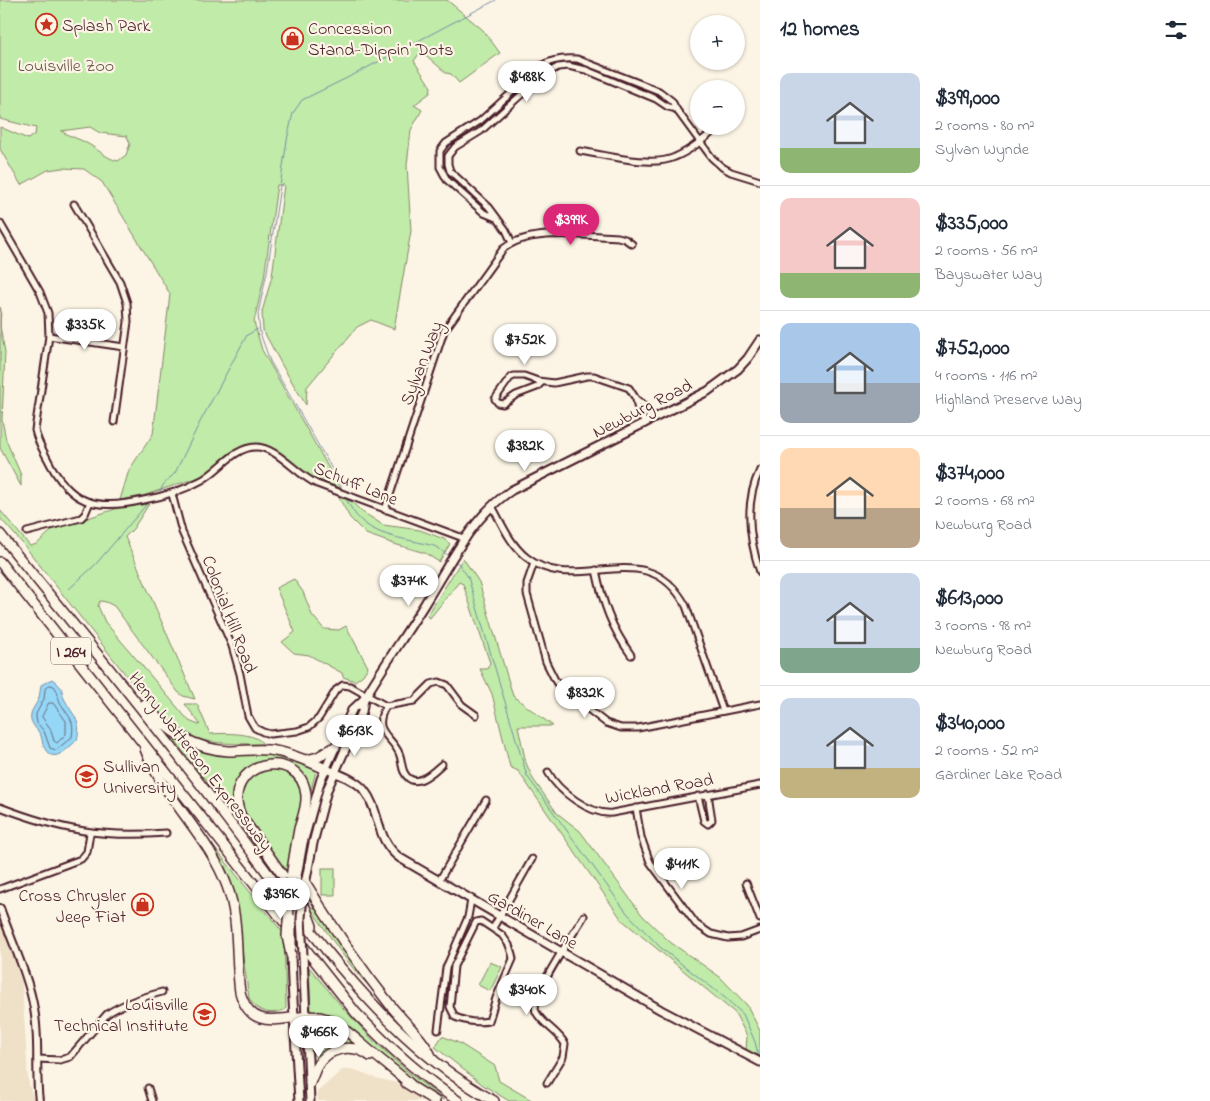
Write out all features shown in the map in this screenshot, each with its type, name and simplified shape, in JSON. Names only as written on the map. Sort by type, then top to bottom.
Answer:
[{"type":"highway","name":"Henry Watterson Expressway","points":[[0,534],[109,668],[358,987],[382,1013],[433,1060],[494,1101]]},
{"type":"highway","name":"Henry Watterson Expressway","points":[[0,562],[356,1013],[425,1077],[458,1101]]},
{"type":"highway","points":[[109,668],[121,674],[159,720],[186,740],[212,749],[230,751],[274,750],[306,760],[326,769]]},
{"type":"highway","points":[[142,741],[152,766],[211,853],[227,885],[234,911],[239,983],[243,1002],[252,1013],[267,1020],[306,1016],[326,1019],[338,1025],[411,1085],[435,1101]]},
{"type":"highway","points":[[306,760],[318,757],[335,747]]},
{"type":"highway","points":[[292,955],[287,936],[293,883],[299,829],[306,805],[305,789],[298,776],[288,768],[276,764],[264,765],[252,770],[241,782],[237,794],[238,810],[246,824],[304,907],[315,934]]},
{"type":"highway","points":[[305,882],[354,955],[391,1005],[426,1045],[433,1060]]},
{"type":"highway","points":[[310,1083],[324,1057],[337,1050],[348,1048],[366,1053],[400,1080],[411,1085]]},
{"type":"main road","name":"Newburg Road","points":[[293,883],[315,797],[352,710],[366,697],[481,517],[512,490],[718,385],[738,369],[759,345]]},
{"type":"main road","name":"Newburg Road","points":[[310,1101],[301,918],[303,895],[327,790],[362,712],[366,697]]},
{"type":"main road","name":"Gardiner Lane","points":[[326,769],[354,782],[364,790],[370,801],[382,836],[392,852],[400,858],[662,1010],[760,1062]]},
{"type":"main road","points":[[292,955],[299,1101]]},
{"type":"street","points":[[496,218],[484,214],[443,175],[439,161],[440,151],[446,143],[480,121],[541,66],[556,60],[577,59],[659,91],[672,102],[718,164],[726,170],[760,180]]},
{"type":"street","points":[[632,244],[618,237],[541,235],[512,243],[506,230],[489,207],[452,173],[448,167],[447,160],[450,152],[460,143],[481,131],[547,72],[558,67],[577,68],[656,99],[668,107],[676,109]]},
{"type":"street","points":[[646,95],[649,88]]},
{"type":"street","points":[[580,151],[655,162],[674,158],[708,135]]},
{"type":"street","points":[[456,136],[460,143]]},
{"type":"street","points":[[74,204],[120,282],[126,296],[128,322],[114,422]]},
{"type":"street","points":[[0,223],[44,298],[48,313],[49,336],[36,426],[37,437],[60,480],[72,492],[90,502],[85,514],[81,518],[27,532]]},
{"type":"street","name":"Sylvan Way","points":[[385,510],[444,331],[493,262],[512,243]]},
{"type":"street","points":[[49,336],[124,347]]},
{"type":"street","points":[[542,382],[537,387],[516,395],[503,404],[498,403],[495,399],[510,378],[514,376],[524,376],[542,382],[554,383],[594,376],[626,386],[643,404],[648,422]]},
{"type":"street","name":"Schuff Lane","points":[[90,502],[114,506],[172,494],[208,477],[240,451],[254,447],[271,451],[306,480],[466,538]]},
{"type":"street","points":[[760,470],[752,492],[750,512],[752,542],[760,572]]},
{"type":"street","name":"Colonial Hill Road","points":[[172,494],[182,532],[232,646],[242,681],[250,721],[255,728],[270,734],[297,731],[309,727],[319,718],[340,686],[350,686],[366,697]]},
{"type":"street","points":[[492,506],[515,546],[534,563],[562,572],[625,567],[639,568],[658,576],[675,589],[689,613],[723,711]]},
{"type":"street","points":[[534,563],[528,578],[527,594],[546,662],[556,682],[606,722],[626,728],[638,728],[760,704]]},
{"type":"street","points":[[596,570],[612,624],[617,636],[631,655]]},
{"type":"street","points":[[366,697],[386,706],[414,701],[431,684],[438,682],[447,685],[462,705],[476,715]]},
{"type":"street","points":[[386,706],[381,724],[382,731],[399,752],[403,769],[407,776],[413,780],[421,780],[442,764]]},
{"type":"street","name":"Wickland Road","points":[[548,772],[560,788],[591,810],[607,813],[760,785]]},
{"type":"street","points":[[698,796],[702,816],[708,824],[712,820],[708,794]]},
{"type":"street","points":[[439,881],[486,800]]},
{"type":"street","points":[[0,807],[53,826],[90,833],[136,835],[166,833]]},
{"type":"street","points":[[636,808],[641,838],[650,862],[696,924],[712,934],[728,938],[741,937],[760,930]]},
{"type":"street","points":[[0,889],[78,861],[87,852],[90,833]]},
{"type":"street","points":[[493,928],[532,859]]},
{"type":"street","points":[[746,883],[760,919]]},
{"type":"street","points":[[438,1030],[446,968],[468,916],[471,900]]},
{"type":"street","points":[[0,908],[34,1005],[39,1101]]},
{"type":"street","points":[[547,1082],[562,1057],[564,1044],[537,1014],[535,1002],[547,976],[584,916]]},
{"type":"street","points":[[481,921],[493,928],[506,940],[513,959],[496,998],[489,1021],[464,1021],[455,1017],[450,1007],[454,966],[476,922],[481,921]]},
{"type":"street","points":[[37,1058],[60,1060],[70,1057],[107,1014],[121,1005],[162,992]]},
{"type":"street","points":[[148,1088],[152,1101]]},
{"type":"shaded area","points":[[0,918],[22,983],[28,1080],[34,1101],[0,1101]]},
{"type":"shaded area","points":[[353,1069],[376,1078],[397,1083],[428,1101],[318,1101],[317,1092],[342,1070]]},
{"type":"green space","name":"Louisville Zoo","points":[[0,0],[447,0],[483,30],[500,53],[459,83],[451,74],[446,73],[421,51],[414,61],[431,87],[430,93],[414,105],[422,110],[411,130],[407,165],[411,231],[394,329],[371,320],[357,327],[307,387],[306,405],[263,330],[262,312],[272,276],[284,185],[277,185],[264,278],[254,322],[262,350],[340,488],[305,474],[290,464],[273,448],[259,443],[245,445],[225,458],[206,475],[142,496],[120,500],[129,470],[153,434],[170,294],[102,182],[84,169],[62,168],[48,170],[21,185],[0,149],[0,127],[28,139],[35,134],[36,128],[0,119]],"holes":[[[90,127],[100,133],[127,136],[130,144],[126,155],[118,161],[114,160],[87,143],[61,131]]]},
{"type":"green space","points":[[0,326],[5,352],[2,420],[6,440],[21,475],[21,486],[0,448]]},
{"type":"green space","points":[[338,496],[352,502],[361,511],[383,525],[420,530],[444,539],[450,544],[439,562],[425,553],[366,534],[350,518]]},
{"type":"green space","points":[[149,504],[133,529],[125,537],[195,699],[183,696],[178,692],[114,606],[100,601],[98,606],[105,622],[189,721],[200,724],[185,704],[197,704],[210,734],[247,735],[254,737],[263,744],[210,742],[183,733],[171,725],[144,698],[23,544],[0,518],[0,510],[30,546],[37,544],[52,530],[118,508]]},
{"type":"green space","points":[[463,558],[479,582],[513,696],[553,726],[518,726],[526,763],[533,779],[557,813],[580,831],[642,915],[670,942],[720,977],[747,1005],[760,1031],[760,1056],[746,1050],[747,1036],[735,1013],[622,920],[518,771],[510,767],[492,694],[480,669],[487,669],[490,663],[463,584],[459,582],[430,618],[427,616]]},
{"type":"green space","points":[[294,579],[303,592],[312,615],[324,629],[339,630],[346,626],[368,667],[363,675],[355,681],[343,677],[342,673],[309,655],[294,653],[282,642],[295,632],[276,588]]},
{"type":"green space","points":[[166,730],[190,744],[275,755],[291,758],[306,764],[316,771],[309,798],[302,778],[266,762],[234,794],[253,840]]},
{"type":"green space","points":[[271,767],[287,771],[298,782],[303,800],[288,875],[241,809],[241,791],[250,776]]},
{"type":"green space","points":[[197,826],[284,934],[286,1009],[270,1013],[265,1012],[256,1007],[249,998],[237,915]]},
{"type":"green space","points":[[322,868],[335,868],[335,895],[322,895]]},
{"type":"green space","points":[[313,906],[315,906],[381,998],[361,978],[344,956],[312,910]]},
{"type":"green space","points":[[490,962],[502,967],[490,991],[478,985]]},
{"type":"green space","points":[[309,967],[343,1008],[374,1041],[408,1072],[444,1100],[410,1079],[335,1018],[323,1013],[311,1012]]},
{"type":"green space","points":[[311,1019],[330,1023],[358,1045],[316,1061]]},
{"type":"green space","points":[[442,1036],[459,1043],[495,1066],[499,1081],[533,1101],[509,1101],[483,1085],[435,1047]]},
{"type":"water","points":[[52,679],[61,688],[79,728],[77,740],[60,754],[55,755],[51,755],[47,751],[43,745],[41,735],[31,720],[32,710],[39,698],[41,685]]},
{"type":"waterway","points":[[343,492],[339,481],[270,361],[260,333],[258,314],[267,272],[287,140],[293,113],[302,100],[496,0]]},
{"type":"waterway","points":[[160,491],[175,473],[247,335],[258,329]]},
{"type":"waterway","points":[[346,498],[361,521],[371,528],[381,533],[433,546],[450,557]]},
{"type":"waterway","points":[[69,589],[96,564],[146,505]]},
{"type":"waterway","points":[[453,560],[459,564],[468,577],[527,776],[627,913],[661,948],[743,1014],[755,1042],[759,1058]]},
{"type":"place","name":"Splash Park","points":[[46,25]]},
{"type":"place","name":"Concession Stand-Dippin' Dots","points":[[292,38]]},
{"type":"place","name":"Sullivan University","points":[[87,776]]},
{"type":"place","name":"Cross Chrysler Jeep Fiat","points":[[142,905]]},
{"type":"place","name":"Louisville Technical Institute","points":[[204,1014]]}]
